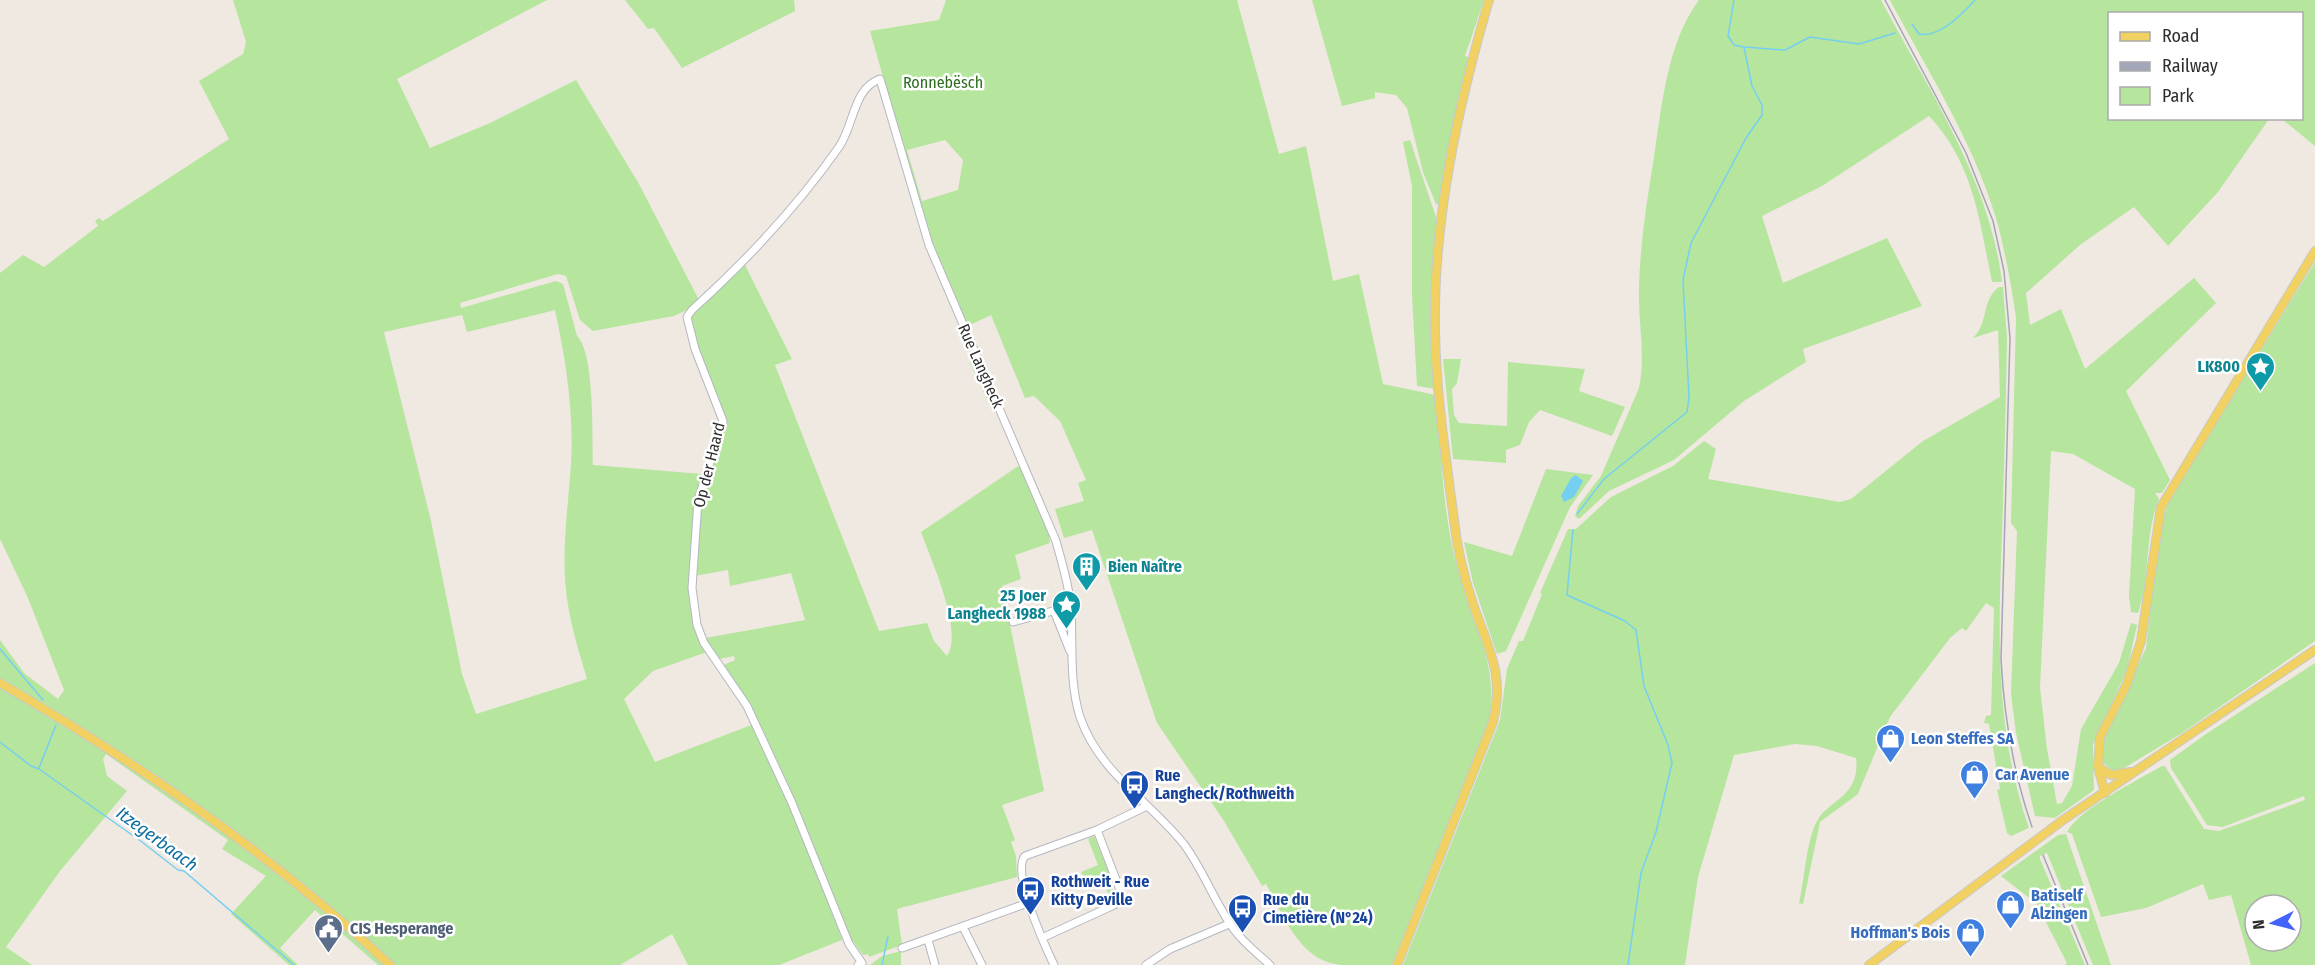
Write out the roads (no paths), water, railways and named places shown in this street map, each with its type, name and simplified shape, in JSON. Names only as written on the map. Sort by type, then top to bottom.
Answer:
[{"type":"main road","points":[[1397,965],[1493,722],[1499,694],[1494,658],[1473,606],[1459,556],[1435,329],[1441,215],[1475,48],[1489,0]]},
{"type":"main road","points":[[2105,793],[2098,767],[2100,737],[2126,686],[2141,641],[2157,526],[2166,496],[2315,251]]},
{"type":"main road","points":[[1869,965],[2063,820],[2315,650]]},
{"type":"main road","points":[[0,683],[112,750],[188,802],[294,882],[390,965]]},
{"type":"main road","points":[[2098,767],[2111,776],[2138,770]]},
{"type":"street","name":"Rue Langheck","points":[[880,79],[929,245],[1056,541],[1071,606],[1071,654],[1080,714],[1089,740],[1117,777],[1166,823],[1200,867],[1229,924],[1270,965]]},
{"type":"street","name":"Op der Haard","points":[[860,964],[849,944],[792,804],[747,706],[704,643],[697,625],[692,588],[698,500],[723,421],[695,349],[687,317],[744,263],[841,145],[865,88],[880,79]]},
{"type":"street","points":[[1013,622],[1071,606]]},
{"type":"street","name":"Rue Langheck","points":[[1054,611],[1071,654]]},
{"type":"street","points":[[1054,965],[1042,938],[1022,876],[1021,861],[1025,856],[1097,830],[1147,806]]},
{"type":"street","points":[[1042,938],[1114,905],[1120,898],[1120,890],[1097,830]]},
{"type":"street","points":[[902,948],[1025,904]]},
{"type":"street","points":[[1146,965],[1170,949],[1229,924]]},
{"type":"street","points":[[963,927],[982,965]]},
{"type":"street","points":[[928,940],[935,965]]},
{"type":"water","points":[[1576,475],[1583,481],[1574,497],[1564,502],[1561,496],[1571,478]]},
{"type":"waterway","points":[[1577,514],[1604,479],[1687,412],[1689,397],[1683,280],[1691,243],[1746,138],[1762,115],[1762,105],[1752,86],[1744,47],[1734,45],[1728,36],[1734,0]]},
{"type":"waterway","points":[[1912,24],[1919,34],[1943,29],[1975,0]]},
{"type":"waterway","points":[[1744,47],[1785,50],[1810,37],[1859,44],[1895,33]]},
{"type":"waterway","points":[[1573,530],[1567,595],[1625,621],[1636,630],[1644,686],[1668,745],[1672,763],[1656,832],[1641,873],[1628,965]]},
{"type":"waterway","points":[[0,649],[43,700]]},
{"type":"waterway","points":[[39,768],[56,725]]},
{"type":"waterway","name":"Itzegerbaach","points":[[0,742],[178,870],[184,871],[294,965]]},
{"type":"waterway","points":[[882,965],[888,936]]},
{"type":"railway","points":[[1885,0],[1966,153],[1993,221],[2004,271],[2010,338],[2001,659],[2010,744],[2032,827]]},
{"type":"railway","points":[[2043,855],[2088,965]]},
{"type":"place","name":"LK800","points":[[2261,392]]},
{"type":"place","name":"Bien Naître","points":[[1087,592]]},
{"type":"place","name":"25 Joer Langheck 1988","points":[[1067,630]]},
{"type":"place","name":"Leon Steffes SA","points":[[1890,764]]},
{"type":"place","name":"Car Avenue","points":[[1974,800]]},
{"type":"place","name":"Rue Langheck/Rothweith","points":[[1134,810]]},
{"type":"place","name":"Rothweit - Rue Kitty Deville","points":[[1030,916]]},
{"type":"place","name":"Batiself Alzingen","points":[[2010,930]]},
{"type":"place","name":"Rue du Cimetière (N°24)","points":[[1242,934]]},
{"type":"place","name":"CIS Hesperange","points":[[329,954]]},
{"type":"place","name":"Hoffman's Bois","points":[[1971,958]]},
{"type":"park label","name":"Ronnebësch","points":[[943,82]]}]
